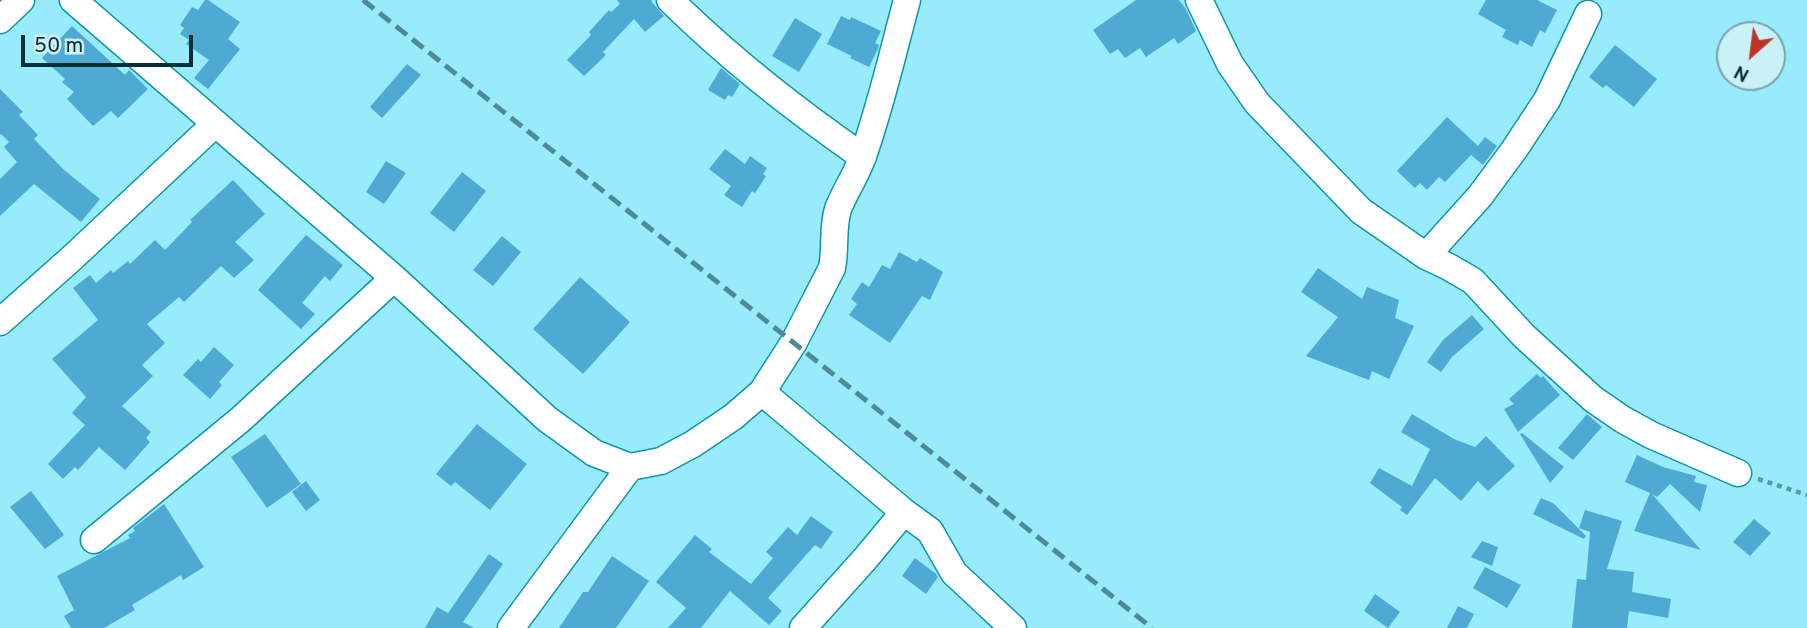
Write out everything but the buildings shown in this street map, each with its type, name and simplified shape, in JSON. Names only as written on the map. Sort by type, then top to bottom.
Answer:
[{"type":"street","points":[[0,20],[21,0]]},
{"type":"street","points":[[73,0],[394,278],[547,419],[594,453],[630,467],[661,461],[694,444],[733,417],[762,392],[794,342],[832,268],[834,226],[863,158],[906,0]]},
{"type":"street","points":[[670,0],[712,41],[863,158]]},
{"type":"street","points":[[1199,0],[1230,64],[1257,103],[1361,211],[1426,256],[1473,281],[1524,337],[1593,399],[1651,435],[1738,473]]},
{"type":"street","points":[[1426,256],[1480,196],[1514,150],[1547,100],[1588,14]]},
{"type":"street","points":[[0,322],[215,124]]},
{"type":"street","points":[[94,540],[241,419],[394,278]]},
{"type":"street","points":[[762,392],[930,531],[954,572],[1013,628]]},
{"type":"street","points":[[511,628],[630,467]]},
{"type":"street","points":[[803,628],[904,512]]},
{"type":"path","points":[[1738,473],[1807,495]]},
{"type":"railway","points":[[363,0],[1152,628]]}]
